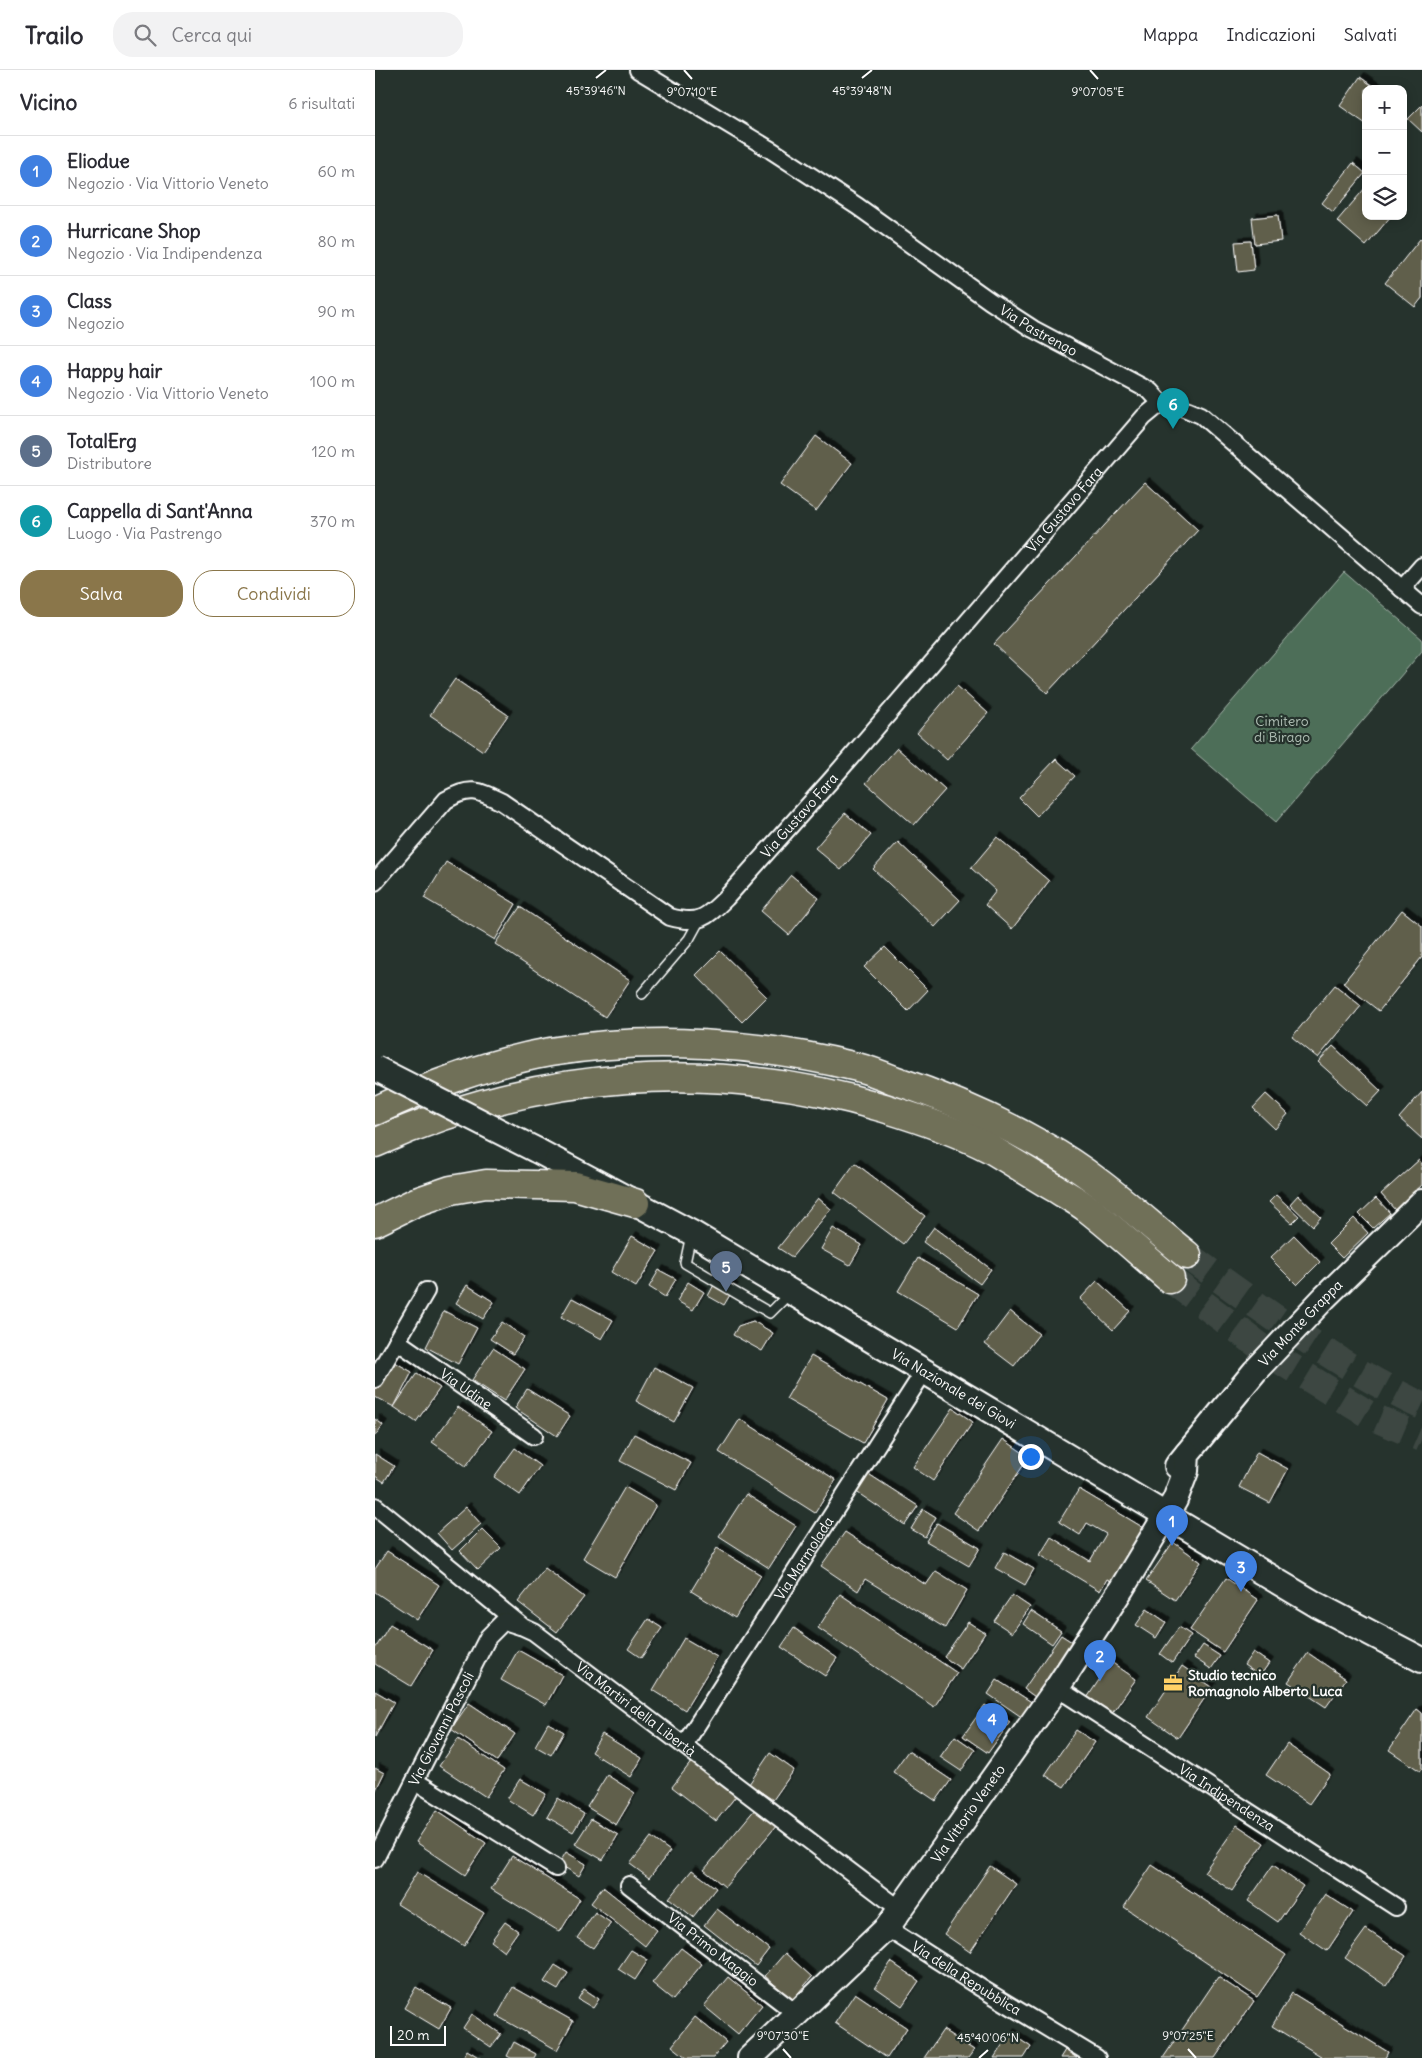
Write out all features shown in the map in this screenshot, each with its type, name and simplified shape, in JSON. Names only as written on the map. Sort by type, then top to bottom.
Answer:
[{"type":"highway","points":[[375,1111],[404,1097],[501,1064],[577,1048],[658,1043],[789,1053],[859,1067],[926,1090],[997,1122],[1043,1146],[1094,1178],[1187,1255]]},
{"type":"highway","points":[[375,1143],[403,1130],[480,1103],[541,1089],[613,1080],[687,1076],[771,1082],[845,1096],[915,1118],[987,1147],[1087,1208],[1170,1279]]},
{"type":"highway","points":[[375,1222],[416,1202],[451,1190],[486,1184],[575,1186],[635,1203]]},
{"type":"main road","name":"Via Nazionale dei Giovi","points":[[375,1068],[536,1150],[692,1233],[1317,1605],[1422,1660]]},
{"type":"main road","name":"Via Monte Grappa","points":[[1166,1515],[1181,1485],[1187,1454],[1255,1371],[1324,1298],[1422,1202]]},
{"type":"main road","name":"Via Vittorio Veneto","points":[[750,2058],[894,1919],[1057,1688],[1122,1588],[1166,1515]]},
{"type":"street","name":"Via Pastrengo","points":[[638,70],[771,150],[857,206],[990,301],[1033,329],[1150,391],[1161,404]]},
{"type":"street","points":[[1161,404],[1177,405],[1201,415],[1422,606]]},
{"type":"street","name":"Via Gustavo Fara","points":[[700,919],[712,912],[726,898],[832,779],[1144,417],[1161,404]]},
{"type":"street","points":[[1402,589],[1422,566]]},
{"type":"street","points":[[375,882],[446,800],[461,791],[481,792],[502,802],[670,917],[686,922],[700,919]]},
{"type":"street","points":[[375,1379],[426,1291]]},
{"type":"street","name":"Via Udine","points":[[397,1341],[534,1436]]},
{"type":"street","name":"Via Marmolada","points":[[684,1746],[925,1370]]},
{"type":"street","name":"Via Martiri della Libertà","points":[[375,1506],[523,1627],[534,1632],[684,1746],[894,1919]]},
{"type":"street","name":"Via Giovanni Pascoli","points":[[375,1859],[488,1637],[504,1621],[523,1627]]},
{"type":"street","name":"Via Indipendenza","points":[[1057,1688],[1396,1908]]},
{"type":"street","points":[[415,1781],[556,1868]]},
{"type":"street","name":"Via Primo Maggio","points":[[629,1885],[797,2014]]},
{"type":"street","name":"Via della Repubblica","points":[[894,1919],[981,1988],[1097,2058]]},
{"type":"lane","points":[[641,994],[689,938],[700,919]]},
{"type":"green space","name":"Cimitero di Birago","points":[[1344,572],[1422,639],[1422,651],[1276,822],[1191,749]]},
{"type":"building","points":[[1360,77],[1371,85],[1362,85],[1362,121],[1340,106]]},
{"type":"building","points":[[1422,105],[1422,132],[1408,119]]},
{"type":"building","points":[[1353,163],[1362,170],[1362,177],[1333,212],[1322,203]]},
{"type":"building","points":[[1362,192],[1362,220],[1388,220],[1366,246],[1337,221]]},
{"type":"building","points":[[1278,215],[1281,241],[1255,244],[1252,218]]},
{"type":"building","points":[[1420,239],[1422,240],[1422,298],[1415,307],[1385,283]]},
{"type":"building","points":[[1251,241],[1254,270],[1238,272],[1235,242]]},
{"type":"building","points":[[816,436],[852,463],[816,511],[780,485]]},
{"type":"building","points":[[1145,482],[1198,530],[1047,693],[994,644]]},
{"type":"building","points":[[455,679],[508,715],[483,751],[430,715]]},
{"type":"building","points":[[957,686],[988,713],[947,760],[917,733]]},
{"type":"building","points":[[897,748],[945,790],[914,825],[866,783]]},
{"type":"building","points":[[1056,759],[1075,776],[1037,816],[1019,798]]},
{"type":"building","points":[[845,813],[871,835],[841,870],[815,848]]},
{"type":"building","points":[[997,837],[1049,881],[1012,929],[985,905],[996,891],[971,868]]},
{"type":"building","points":[[898,842],[960,900],[935,927],[873,869]]},
{"type":"building","points":[[446,862],[516,904],[495,940],[424,898]]},
{"type":"building","points":[[791,875],[819,898],[789,935],[761,911]]},
{"type":"building","points":[[520,907],[630,980],[605,1017],[495,944]]},
{"type":"building","points":[[1402,910],[1422,926],[1422,957],[1379,1011],[1343,983]]},
{"type":"building","points":[[885,947],[928,990],[908,1011],[864,967]]},
{"type":"building","points":[[720,951],[767,997],[742,1022],[696,975]]},
{"type":"building","points":[[1335,985],[1361,1006],[1318,1058],[1292,1037]]},
{"type":"building","points":[[1333,1046],[1381,1091],[1367,1106],[1318,1062]]},
{"type":"building","points":[[1422,1092],[1422,1139],[1399,1118]]},
{"type":"building","points":[[1266,1094],[1288,1114],[1275,1129],[1253,1108]]},
{"type":"building","points":[[1419,1160],[1422,1164],[1422,1185],[1395,1210],[1381,1194]]},
{"type":"building","points":[[855,1163],[925,1216],[903,1244],[834,1192]]},
{"type":"building","points":[[1276,1195],[1299,1216],[1292,1223],[1269,1202]]},
{"type":"building","points":[[1298,1195],[1321,1217],[1313,1226],[1290,1204]]},
{"type":"building","points":[[818,1198],[831,1209],[792,1257],[778,1248]]},
{"type":"building","points":[[1376,1198],[1390,1213],[1373,1228],[1359,1214]]},
{"type":"building","points":[[1354,1218],[1368,1233],[1342,1258],[1328,1244]]},
{"type":"building","points":[[934,1227],[991,1269],[980,1284],[923,1242]]},
{"type":"building","points":[[833,1228],[862,1245],[850,1265],[821,1249]]},
{"type":"building","points":[[1294,1235],[1320,1262],[1297,1285],[1270,1258]]},
{"type":"building","points":[[632,1236],[658,1251],[636,1287],[611,1272]]},
{"type":"building","points":[[918,1258],[978,1294],[958,1327],[898,1291]]},
{"type":"building","points":[[659,1270],[676,1279],[665,1297],[649,1287]]},
{"type":"building","points":[[717,1279],[734,1288],[724,1305],[708,1296]]},
{"type":"building","points":[[1097,1281],[1130,1311],[1113,1330],[1080,1299]]},
{"type":"building","points":[[688,1282],[704,1292],[693,1310],[677,1301]]},
{"type":"building","points":[[467,1285],[494,1302],[483,1319],[456,1303]]},
{"type":"building","points":[[572,1298],[613,1320],[602,1339],[561,1317]]},
{"type":"building","points":[[444,1311],[477,1328],[458,1364],[426,1347]]},
{"type":"building","points":[[1010,1311],[1039,1334],[1014,1366],[985,1344]]},
{"type":"building","points":[[753,1321],[773,1333],[762,1351],[733,1335],[738,1326]]},
{"type":"building","points":[[502,1322],[524,1337],[513,1354],[490,1339]]},
{"type":"building","points":[[493,1348],[525,1369],[504,1401],[472,1380]]},
{"type":"building","points":[[811,1356],[888,1400],[863,1443],[786,1399]]},
{"type":"building","points":[[391,1360],[412,1372],[394,1407],[375,1397],[375,1390]]},
{"type":"building","points":[[654,1367],[693,1388],[674,1422],[636,1401]]},
{"type":"building","points":[[417,1373],[440,1388],[416,1422],[394,1407]]},
{"type":"building","points":[[527,1389],[570,1416],[557,1436],[515,1408]]},
{"type":"building","points":[[458,1407],[492,1431],[466,1466],[432,1442]]},
{"type":"building","points":[[953,1408],[973,1422],[933,1481],[913,1467]]},
{"type":"building","points":[[375,1419],[383,1425],[375,1436]]},
{"type":"building","points":[[740,1419],[836,1480],[815,1513],[719,1452]]},
{"type":"building","points":[[634,1434],[691,1463],[676,1490],[620,1461]]},
{"type":"building","points":[[1003,1439],[1029,1457],[979,1531],[953,1513]]},
{"type":"building","points":[[515,1448],[540,1466],[520,1495],[494,1477]]},
{"type":"building","points":[[1257,1452],[1288,1469],[1270,1503],[1239,1487]]},
{"type":"building","points":[[375,1454],[394,1466],[384,1482],[375,1476]]},
{"type":"building","points":[[867,1473],[918,1506],[905,1525],[855,1491]]},
{"type":"building","points":[[625,1487],[656,1505],[615,1577],[583,1558]]},
{"type":"building","points":[[1079,1489],[1149,1531],[1117,1584],[1107,1579],[1100,1591],[1040,1555],[1051,1537],[1090,1561],[1106,1534],[1087,1523],[1080,1535],[1059,1522]]},
{"type":"building","points":[[746,1494],[796,1526],[769,1568],[719,1536]]},
{"type":"building","points":[[466,1507],[481,1524],[452,1550],[437,1533]]},
{"type":"building","points":[[923,1509],[936,1517],[925,1537],[911,1529]]},
{"type":"building","points":[[937,1523],[980,1548],[969,1566],[926,1541]]},
{"type":"building","points":[[482,1529],[501,1548],[478,1570],[460,1551]]},
{"type":"building","points":[[845,1532],[926,1585],[936,1571],[967,1590],[945,1628],[865,1579],[858,1591],[821,1566]]},
{"type":"building","points":[[1173,1542],[1201,1562],[1175,1600],[1146,1581]]},
{"type":"building","points":[[717,1548],[761,1575],[735,1618],[691,1591]]},
{"type":"building","points":[[387,1551],[439,1585],[417,1620],[375,1592],[375,1569]]},
{"type":"building","points":[[1004,1552],[1034,1569],[1025,1585],[995,1568]]},
{"type":"building","points":[[545,1568],[584,1597],[557,1632],[518,1602]]},
{"type":"building","points":[[1226,1578],[1258,1600],[1223,1652],[1190,1630]]},
{"type":"building","points":[[840,1594],[957,1673],[934,1707],[818,1628]]},
{"type":"building","points":[[1012,1595],[1030,1607],[1012,1633],[994,1621]]},
{"type":"building","points":[[1147,1609],[1166,1622],[1156,1638],[1136,1625]]},
{"type":"building","points":[[1031,1611],[1061,1631],[1052,1644],[1023,1624]]},
{"type":"building","points":[[648,1619],[662,1628],[641,1658],[628,1649]]},
{"type":"building","points":[[968,1622],[985,1633],[961,1669],[944,1657]]},
{"type":"building","points":[[390,1624],[433,1650],[411,1686],[375,1664],[375,1649]]},
{"type":"building","points":[[1179,1627],[1191,1635],[1172,1663],[1160,1654]]},
{"type":"building","points":[[794,1628],[837,1658],[825,1676],[781,1647]]},
{"type":"building","points":[[1061,1635],[1075,1644],[1038,1699],[1024,1689]]},
{"type":"building","points":[[684,1638],[717,1657],[685,1710],[653,1690]]},
{"type":"building","points":[[1203,1645],[1220,1656],[1211,1669],[1194,1658]]},
{"type":"building","points":[[518,1650],[562,1675],[546,1705],[501,1680]]},
{"type":"building","points":[[1253,1652],[1269,1663],[1260,1676],[1244,1665]]},
{"type":"building","points":[[1308,1653],[1346,1679],[1326,1707],[1288,1682]]},
{"type":"building","points":[[1111,1662],[1136,1679],[1111,1715],[1087,1698]]},
{"type":"building","points":[[1182,1666],[1212,1687],[1178,1738],[1148,1717]]},
{"type":"building","points":[[997,1680],[1033,1703],[1023,1718],[988,1694]]},
{"type":"building","points":[[375,1691],[394,1702],[375,1737]]},
{"type":"building","points":[[469,1703],[515,1734],[497,1761],[451,1729]]},
{"type":"building","points":[[985,1705],[1010,1722],[988,1753],[963,1736]]},
{"type":"building","points":[[1417,1709],[1422,1713],[1422,1768],[1420,1771],[1389,1750]]},
{"type":"building","points":[[548,1723],[564,1732],[551,1755],[535,1746]]},
{"type":"building","points":[[1076,1730],[1095,1742],[1064,1787],[1045,1775]]},
{"type":"building","points":[[602,1734],[642,1758],[631,1777],[591,1752]]},
{"type":"building","points":[[955,1736],[975,1750],[961,1771],[940,1757]]},
{"type":"building","points":[[458,1739],[504,1770],[486,1797],[439,1766]]},
{"type":"building","points":[[1287,1744],[1330,1774],[1309,1804],[1266,1775]]},
{"type":"building","points":[[908,1751],[951,1780],[936,1801],[893,1772]]},
{"type":"building","points":[[770,1753],[794,1770],[773,1800],[749,1784]]},
{"type":"building","points":[[692,1761],[736,1796],[716,1821],[672,1787]]},
{"type":"building","points":[[375,1768],[384,1773],[375,1792]]},
{"type":"building","points":[[607,1775],[635,1793],[616,1825],[587,1807]]},
{"type":"building","points":[[520,1779],[546,1794],[533,1815],[507,1799]]},
{"type":"building","points":[[558,1798],[584,1814],[573,1832],[547,1817]]},
{"type":"building","points":[[756,1808],[777,1825],[725,1887],[704,1870]]},
{"type":"building","points":[[437,1810],[486,1843],[465,1875],[416,1842]]},
{"type":"building","points":[[591,1819],[618,1835],[603,1860],[575,1844]]},
{"type":"building","points":[[1237,1825],[1264,1843],[1232,1891],[1204,1872]]},
{"type":"building","points":[[651,1837],[670,1851],[649,1878],[630,1864]]},
{"type":"building","points":[[566,1852],[586,1864],[579,1876],[559,1864]]},
{"type":"building","points":[[512,1856],[580,1899],[560,1932],[491,1889]]},
{"type":"building","points":[[1152,1865],[1286,1955],[1257,1997],[1124,1907]]},
{"type":"building","points":[[1273,1865],[1303,1886],[1278,1922],[1248,1901]]},
{"type":"building","points":[[990,1866],[1016,1884],[970,1952],[944,1934]]},
{"type":"building","points":[[692,1870],[716,1888],[693,1917],[669,1898]]},
{"type":"building","points":[[417,1872],[484,1913],[464,1946],[397,1904]]},
{"type":"building","points":[[603,1887],[657,1930],[645,1946],[591,1903]]},
{"type":"building","points":[[1325,1894],[1353,1912],[1327,1951],[1299,1932]]},
{"type":"building","points":[[717,1909],[769,1949],[756,1966],[704,1925]]},
{"type":"building","points":[[595,1912],[611,1923],[593,1948],[577,1938]]},
{"type":"building","points":[[505,1922],[518,1931],[504,1951],[491,1941]]},
{"type":"building","points":[[1366,1929],[1406,1956],[1386,1986],[1345,1958]]},
{"type":"building","points":[[681,1948],[702,1964],[673,2000],[652,1983]]},
{"type":"building","points":[[631,1950],[648,1960],[635,1980],[618,1969]]},
{"type":"building","points":[[785,1953],[812,1977],[792,2000],[765,1976]]},
{"type":"building","points":[[891,1962],[919,1981],[902,2006],[875,1987]]},
{"type":"building","points":[[555,1965],[568,1973],[558,1990],[544,1982]]},
{"type":"building","points":[[728,1977],[762,2005],[738,2034],[704,2006]]},
{"type":"building","points":[[1218,1977],[1254,2001],[1215,2058],[1163,2058]]},
{"type":"building","points":[[416,1987],[451,2008],[439,2029],[404,2008]]},
{"type":"building","points":[[513,1987],[573,2021],[557,2050],[497,2016]]},
{"type":"building","points":[[584,1989],[599,1999],[593,2008],[578,1999]]},
{"type":"building","points":[[855,1993],[907,2028],[887,2058],[835,2023]]},
{"type":"building","points":[[1292,1993],[1388,2052],[1385,2058],[1324,2058],[1272,2026]]},
{"type":"building","points":[[472,2014],[501,2034],[491,2047],[463,2028]]},
{"type":"building","points":[[695,2017],[726,2042],[713,2058],[687,2058],[672,2046]]},
{"type":"building","points":[[943,2030],[974,2050],[968,2058],[924,2058]]},
{"type":"building","points":[[1010,2033],[1031,2047],[1024,2058],[994,2058]]},
{"type":"building","points":[[514,2042],[536,2054],[534,2058],[511,2058],[507,2056]]},
{"type":"building","points":[[467,2050],[480,2058],[463,2058]]},
{"type":"building","points":[[1065,2050],[1077,2058],[1060,2058]]},
{"type":"tunnel","points":[[1187,1255],[1330,1355],[1422,1406]]},
{"type":"tunnel","points":[[1170,1279],[1273,1356],[1371,1416],[1422,1438]]},
{"type":"place","name":"Cappella di Sant'Anna","points":[[1173,429]]},
{"type":"place","name":"TotalErg","points":[[726,1292]]},
{"type":"place","name":"Eliodue","points":[[1172,1546]]},
{"type":"place","name":"Class","points":[[1241,1592]]},
{"type":"place","name":"Hurricane Shop","points":[[1100,1681]]},
{"type":"place","name":"Studio tecnico Romagnolo Alberto Luca","points":[[1173,1683]]},
{"type":"place","name":"Happy hair","points":[[992,1744]]}]
